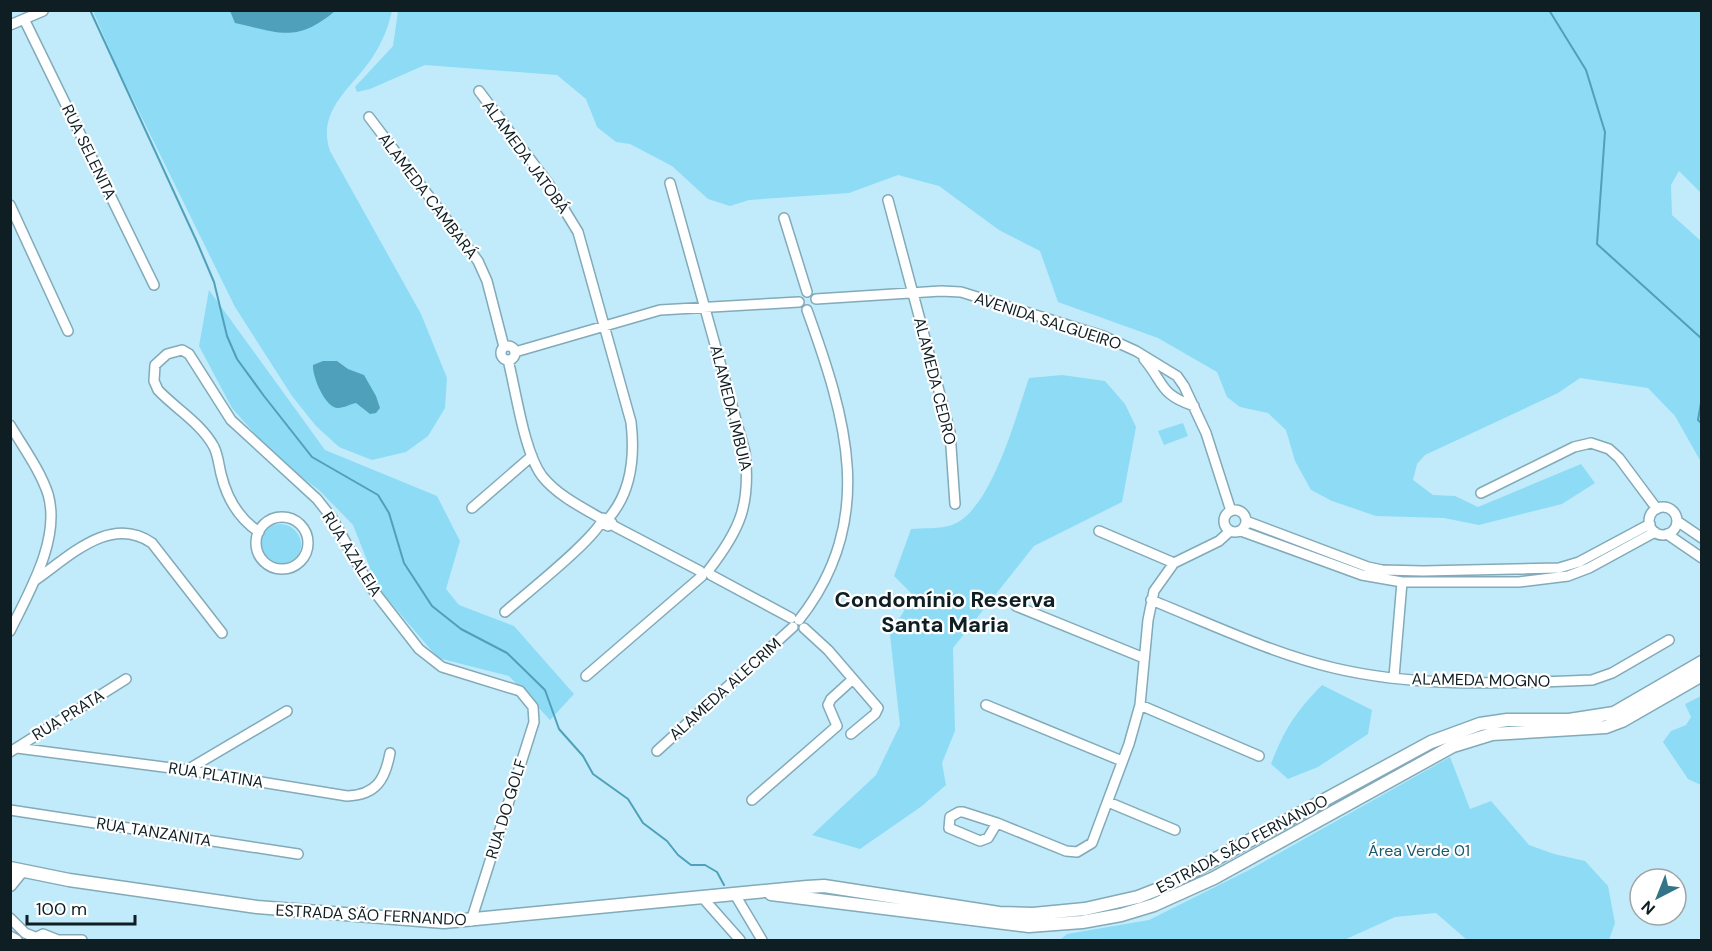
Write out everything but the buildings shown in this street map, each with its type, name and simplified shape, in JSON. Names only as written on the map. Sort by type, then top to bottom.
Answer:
[{"type":"main road","name":"ESTRADA SÃO FERNANDO","points":[[16,872],[257,907],[404,920],[471,921],[734,893],[824,886],[999,913],[1033,914],[1084,909],[1138,897],[1209,865],[1431,742],[1455,731],[1507,720],[1599,717],[1631,704],[1701,662]]},
{"type":"main road","name":"ESTRADA SÃO FERNANDO","points":[[755,891],[786,897],[854,903],[1029,926],[1057,925],[1121,915],[1154,904],[1214,878],[1453,746],[1492,734],[1606,727],[1622,721],[1701,675]]},
{"type":"main road","points":[[10,885],[16,872]]},
{"type":"street","points":[[10,26],[43,11]]},
{"type":"street","name":"RUA SELENITA","points":[[24,19],[154,285]]},
{"type":"street","name":"ALAMEDA JATOBÁ","points":[[479,91],[548,183],[578,232],[631,422],[634,443],[624,493],[606,522],[505,612]]},
{"type":"street","name":"ALAMEDA CAMBARÁ","points":[[369,117],[477,261],[487,281],[504,347]]},
{"type":"street","name":"ALAMEDA IMBUIA","points":[[586,676],[705,573],[740,524],[748,481],[745,452],[670,183]]},
{"type":"street","name":"ALAMEDA CEDRO","points":[[888,200],[950,432],[955,504]]},
{"type":"street","points":[[10,205],[68,331]]},
{"type":"street","points":[[784,218],[807,292],[812,294],[816,300],[815,306],[807,310],[802,308],[799,302],[801,295],[807,292]]},
{"type":"street","name":"AVENIDA SALGUEIRO","points":[[816,300],[941,291],[982,297],[1103,336],[1136,351],[1181,379],[1194,406]]},
{"type":"street","points":[[515,352],[660,310],[799,302]]},
{"type":"street","name":"ALAMEDA ALECRIM","points":[[657,752],[797,623],[813,602],[834,561],[846,522],[849,500],[844,430],[823,355],[807,310]]},
{"type":"street","points":[[515,352],[511,346],[504,347],[501,355],[508,360],[532,456],[542,476],[556,490],[606,522],[797,623],[853,679],[878,708],[875,714],[851,734]]},
{"type":"street","name":"RUA AZALEIA","points":[[259,532],[241,519],[233,506],[224,487],[215,448],[204,434],[158,390],[153,373],[155,365],[167,354],[182,350],[189,354],[231,420],[317,499],[332,518],[370,586],[429,660],[455,672],[520,692],[527,698]]},
{"type":"street","name":"AVENIDA SALGUEIRO","points":[[1136,351],[1165,391],[1177,400],[1194,406]]},
{"type":"street","points":[[508,360],[514,357],[515,352]]},
{"type":"street","points":[[1158,379],[1166,369]]},
{"type":"street","points":[[1177,400],[1186,392]]},
{"type":"street","points":[[1194,406],[1231,511]]},
{"type":"street","points":[[10,425],[48,495],[50,516],[47,539],[34,581],[10,631]]},
{"type":"street","points":[[1481,493],[1574,447],[1591,443],[1609,449],[1619,458],[1657,509]]},
{"type":"street","points":[[472,508],[532,456]]},
{"type":"street","points":[[1652,528],[1651,515],[1657,509],[1669,508],[1675,514],[1677,521],[1674,530],[1667,534]]},
{"type":"street","points":[[1231,511],[1241,512],[1246,521],[1355,563],[1382,570],[1559,568],[1579,562],[1652,528],[1667,534],[1701,557]]},
{"type":"street","points":[[1230,531],[1224,523],[1231,511]]},
{"type":"street","points":[[279,518],[295,522],[306,535],[306,551],[302,559],[289,568],[272,567],[265,563],[256,548],[259,532],[264,525],[279,518]]},
{"type":"street","points":[[1241,531],[1246,521]]},
{"type":"street","points":[[1677,521],[1701,538]]},
{"type":"street","points":[[997,824],[988,838],[980,841],[953,830],[947,824],[950,817],[963,812],[1077,852],[1092,843],[1140,705],[1151,600],[1159,582],[1174,563],[1219,540],[1230,531],[1241,531],[1362,575],[1402,582],[1519,582],[1568,576],[1589,568],[1652,528]]},
{"type":"street","points":[[1099,531],[1174,563]]},
{"type":"street","points":[[34,581],[87,545],[109,534],[124,532],[138,534],[152,543],[222,633]]},
{"type":"street","points":[[1382,570],[1402,582]]},
{"type":"street","points":[[1402,582],[1423,571]]},
{"type":"street","points":[[1394,677],[1402,582]]},
{"type":"street","name":"ALAMEDA MOGNO","points":[[1151,600],[1298,658],[1335,668],[1444,682],[1592,681],[1612,673],[1669,640]]},
{"type":"street","points":[[1016,606],[1144,658]]},
{"type":"street","name":"RUA PRATA","points":[[14,750],[126,679]]},
{"type":"street","points":[[752,800],[837,726],[828,705],[831,699],[853,679]]},
{"type":"street","name":"RUA DO GOLF","points":[[471,921],[534,722],[533,707],[527,698]]},
{"type":"street","points":[[986,705],[1122,761]]},
{"type":"street","points":[[1140,705],[1259,756]]},
{"type":"street","points":[[187,770],[287,711]]},
{"type":"street","name":"RUA PLATINA","points":[[14,750],[187,770],[359,795],[370,792],[384,778],[390,753]]},
{"type":"street","points":[[1108,801],[1175,830]]},
{"type":"street","name":"RUA TANZANITA","points":[[10,810],[298,854]]},
{"type":"street","points":[[734,893],[760,940]]},
{"type":"street","points":[[702,897],[740,940]]},
{"type":"street","points":[[10,918],[33,939],[48,934],[58,940],[82,940]]},
{"type":"street","points":[[10,936],[17,940]]},
{"type":"green space","points":[[93,11],[392,11],[376,52],[332,111],[327,136],[330,151],[421,314],[447,378],[445,408],[428,436],[406,452],[372,460],[339,447],[316,426],[292,396],[235,307],[118,69]]},
{"type":"green space","points":[[398,11],[1701,11],[1701,193],[1679,171],[1671,185],[1672,215],[1701,241],[1701,462],[1675,416],[1648,388],[1580,378],[1558,393],[1425,455],[1417,464],[1413,480],[1433,495],[1455,496],[1478,507],[1581,464],[1595,483],[1562,504],[1479,525],[1444,518],[1376,516],[1332,501],[1311,490],[1295,461],[1286,430],[1268,413],[1240,407],[1227,397],[1217,372],[1158,338],[1058,302],[1040,251],[999,230],[939,186],[898,175],[849,193],[749,200],[730,206],[708,199],[672,166],[630,144],[616,142],[597,127],[586,99],[557,75],[425,65],[370,89],[357,92],[355,87],[393,46]]},
{"type":"green space","points":[[209,290],[325,450],[437,496],[460,541],[446,589],[459,605],[514,626],[574,694],[550,720],[509,676],[438,658],[378,588],[353,525],[319,490],[277,459],[232,408],[199,346]]},
{"type":"green space","points":[[1062,375],[1105,381],[1125,404],[1136,427],[1122,502],[1034,546],[953,648],[955,731],[942,763],[946,785],[922,806],[860,849],[812,835],[876,775],[900,725],[890,635],[913,595],[894,576],[911,529],[952,525],[966,516],[979,501],[990,482],[1009,438],[1029,378]]},
{"type":"green space","points":[[1183,423],[1188,436],[1164,445],[1158,431]]},
{"type":"green space","points":[[280,524],[288,525],[295,530],[300,537],[300,553],[295,560],[288,565],[280,566],[272,565],[265,560],[260,553],[259,545],[260,537],[265,530],[272,525]]},
{"type":"green space","points":[[1322,685],[1372,710],[1368,734],[1318,767],[1288,779],[1271,764],[1292,721]]},
{"type":"green space","points":[[1701,696],[1701,785],[1688,779],[1663,742],[1671,731],[1686,725],[1691,717],[1685,704]]},
{"type":"green space","name":"Área Verde 01","points":[[1450,757],[1470,809],[1491,801],[1529,845],[1585,861],[1608,886],[1615,923],[1609,940],[1467,940],[1436,913],[1395,917],[1344,940],[1060,940],[1067,934],[1149,920],[1251,869]]},
{"type":"shaded area","points":[[230,11],[335,11],[310,28],[288,33],[235,23]]},
{"type":"shaded area","points":[[323,361],[337,361],[348,369],[364,375],[380,408],[376,413],[370,414],[356,403],[338,408],[328,403],[320,391],[313,370],[313,365]]},
{"type":"waterway","points":[[90,10],[214,282],[227,336],[237,359],[312,457],[378,495],[389,513],[404,563],[432,606],[461,629],[507,653],[545,690],[559,729],[583,756],[593,774],[628,799],[643,823],[667,841],[678,855],[691,865],[705,865],[717,872],[724,885]]},
{"type":"waterway","points":[[1549,10],[1586,70],[1605,132],[1597,244],[1702,339]]},
{"type":"waterway","points":[[1702,397],[1698,420],[1702,424]]},
{"type":"district","name":"Condomínio Reserva Santa Maria","points":[[945,612]]}]
